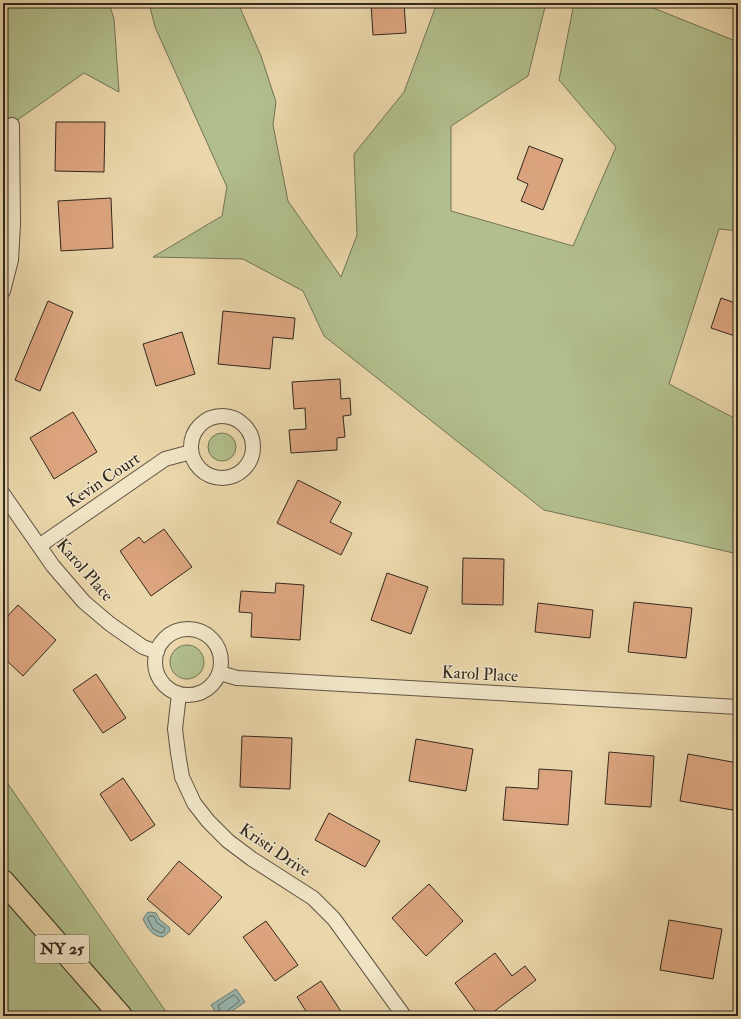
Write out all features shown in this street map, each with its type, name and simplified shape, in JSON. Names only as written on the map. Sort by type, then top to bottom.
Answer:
[{"type":"main road","name":"NY 25","points":[[3,881],[121,1016]]},
{"type":"street","points":[[3,291],[11,260],[13,224],[12,125]]},
{"type":"street","points":[[222,415],[233,416],[242,422],[249,430],[253,440],[254,450],[246,468],[238,474],[229,477],[219,478],[209,475],[201,470],[194,462],[191,452],[191,441],[195,430],[202,422],[212,417],[222,415]]},
{"type":"street","name":"Kevin Court","points":[[39,546],[165,459],[191,452]]},
{"type":"street","name":"Karol Place","points":[[3,494],[53,566],[84,602],[110,624],[144,647],[156,652]]},
{"type":"street","points":[[192,629],[202,632],[211,637],[221,654],[222,664],[220,673],[215,682],[208,689],[199,694],[189,696],[179,694],[169,690],[156,673],[156,652],[162,642],[170,634],[180,630],[192,629]]},
{"type":"street","name":"Karol Place","points":[[220,673],[237,678],[738,707]]},
{"type":"street","name":"Kristi Drive","points":[[179,694],[175,729],[178,753],[182,777],[194,803],[208,821],[228,841],[252,859],[313,898],[338,924],[404,1016]]},
{"type":"green space","points":[[3,3],[109,3],[114,19],[119,92],[84,73],[9,126],[3,133]]},
{"type":"green space","points":[[149,3],[238,3],[261,56],[276,102],[273,125],[288,201],[341,277],[357,235],[354,154],[404,92],[437,3],[546,3],[528,76],[451,126],[451,211],[573,246],[616,147],[559,80],[574,3],[641,3],[738,42],[738,231],[719,229],[669,384],[738,420],[738,554],[544,510],[324,336],[303,291],[243,259],[153,257],[222,216],[227,187],[155,27]]},
{"type":"green space","points":[[222,433],[232,437],[236,447],[232,457],[222,461],[212,457],[208,447],[212,437]]},
{"type":"green space","points":[[190,645],[199,650],[203,655],[203,669],[199,674],[194,678],[184,679],[180,678],[171,669],[170,659],[171,655],[180,646]]},
{"type":"green space","points":[[3,777],[169,1016],[6,1016],[3,1011]]},
{"type":"water","points":[[147,913],[156,913],[160,920],[169,927],[170,931],[163,937],[153,934],[148,929],[143,919]]},
{"type":"water","points":[[236,989],[245,1002],[225,1016],[218,1016],[211,1005]]},
{"type":"building","points":[[371,3],[404,3],[406,33],[373,35]]},
{"type":"building","points":[[56,122],[105,122],[104,172],[55,171]]},
{"type":"building","points":[[529,146],[563,159],[543,210],[521,201],[528,184],[517,179]]},
{"type":"building","points":[[111,198],[113,248],[61,251],[58,201]]},
{"type":"building","points":[[721,298],[738,304],[738,337],[711,328]]},
{"type":"building","points":[[48,301],[73,312],[40,391],[15,380]]},
{"type":"building","points":[[223,311],[295,318],[293,339],[273,337],[270,369],[218,364]]},
{"type":"building","points":[[182,332],[195,374],[156,386],[143,344]]},
{"type":"building","points":[[340,379],[341,399],[350,398],[351,415],[343,416],[345,437],[337,438],[337,450],[291,453],[289,430],[306,429],[305,408],[294,409],[292,382]]},
{"type":"building","points":[[73,412],[97,452],[54,479],[30,438]]},
{"type":"building","points":[[298,480],[341,502],[330,522],[352,533],[341,555],[277,523]]},
{"type":"building","points":[[164,529],[192,567],[151,596],[120,551],[139,537],[144,543]]},
{"type":"building","points":[[463,558],[504,559],[503,605],[462,604]]},
{"type":"building","points":[[387,573],[428,587],[411,634],[371,620]]},
{"type":"building","points":[[276,583],[304,585],[300,640],[251,637],[252,613],[239,612],[241,591],[275,593]]},
{"type":"building","points":[[634,602],[692,608],[686,658],[628,652]]},
{"type":"building","points":[[538,603],[593,610],[590,638],[535,632]]},
{"type":"building","points":[[18,605],[56,640],[23,676],[3,657],[3,621]]},
{"type":"building","points":[[96,674],[126,718],[103,733],[73,690]]},
{"type":"building","points":[[242,736],[292,738],[290,789],[240,787]]},
{"type":"building","points":[[416,739],[473,749],[466,791],[409,781]]},
{"type":"building","points":[[609,752],[654,756],[651,807],[605,804]]},
{"type":"building","points":[[688,754],[738,763],[738,783],[733,810],[680,801]]},
{"type":"building","points":[[539,769],[572,771],[568,825],[503,820],[506,787],[538,789]]},
{"type":"building","points":[[123,778],[155,825],[131,841],[100,794]]},
{"type":"building","points":[[329,813],[380,841],[365,867],[315,840]]},
{"type":"building","points":[[179,861],[222,897],[189,935],[147,899]]},
{"type":"building","points":[[429,884],[463,921],[426,956],[392,918]]},
{"type":"building","points":[[669,920],[722,929],[713,979],[660,970]]},
{"type":"building","points":[[266,921],[298,965],[275,981],[243,937]]},
{"type":"building","points":[[495,953],[512,976],[525,966],[536,980],[488,1016],[479,1016],[455,983]]},
{"type":"building","points":[[321,981],[344,1016],[309,1016],[297,997]]}]
